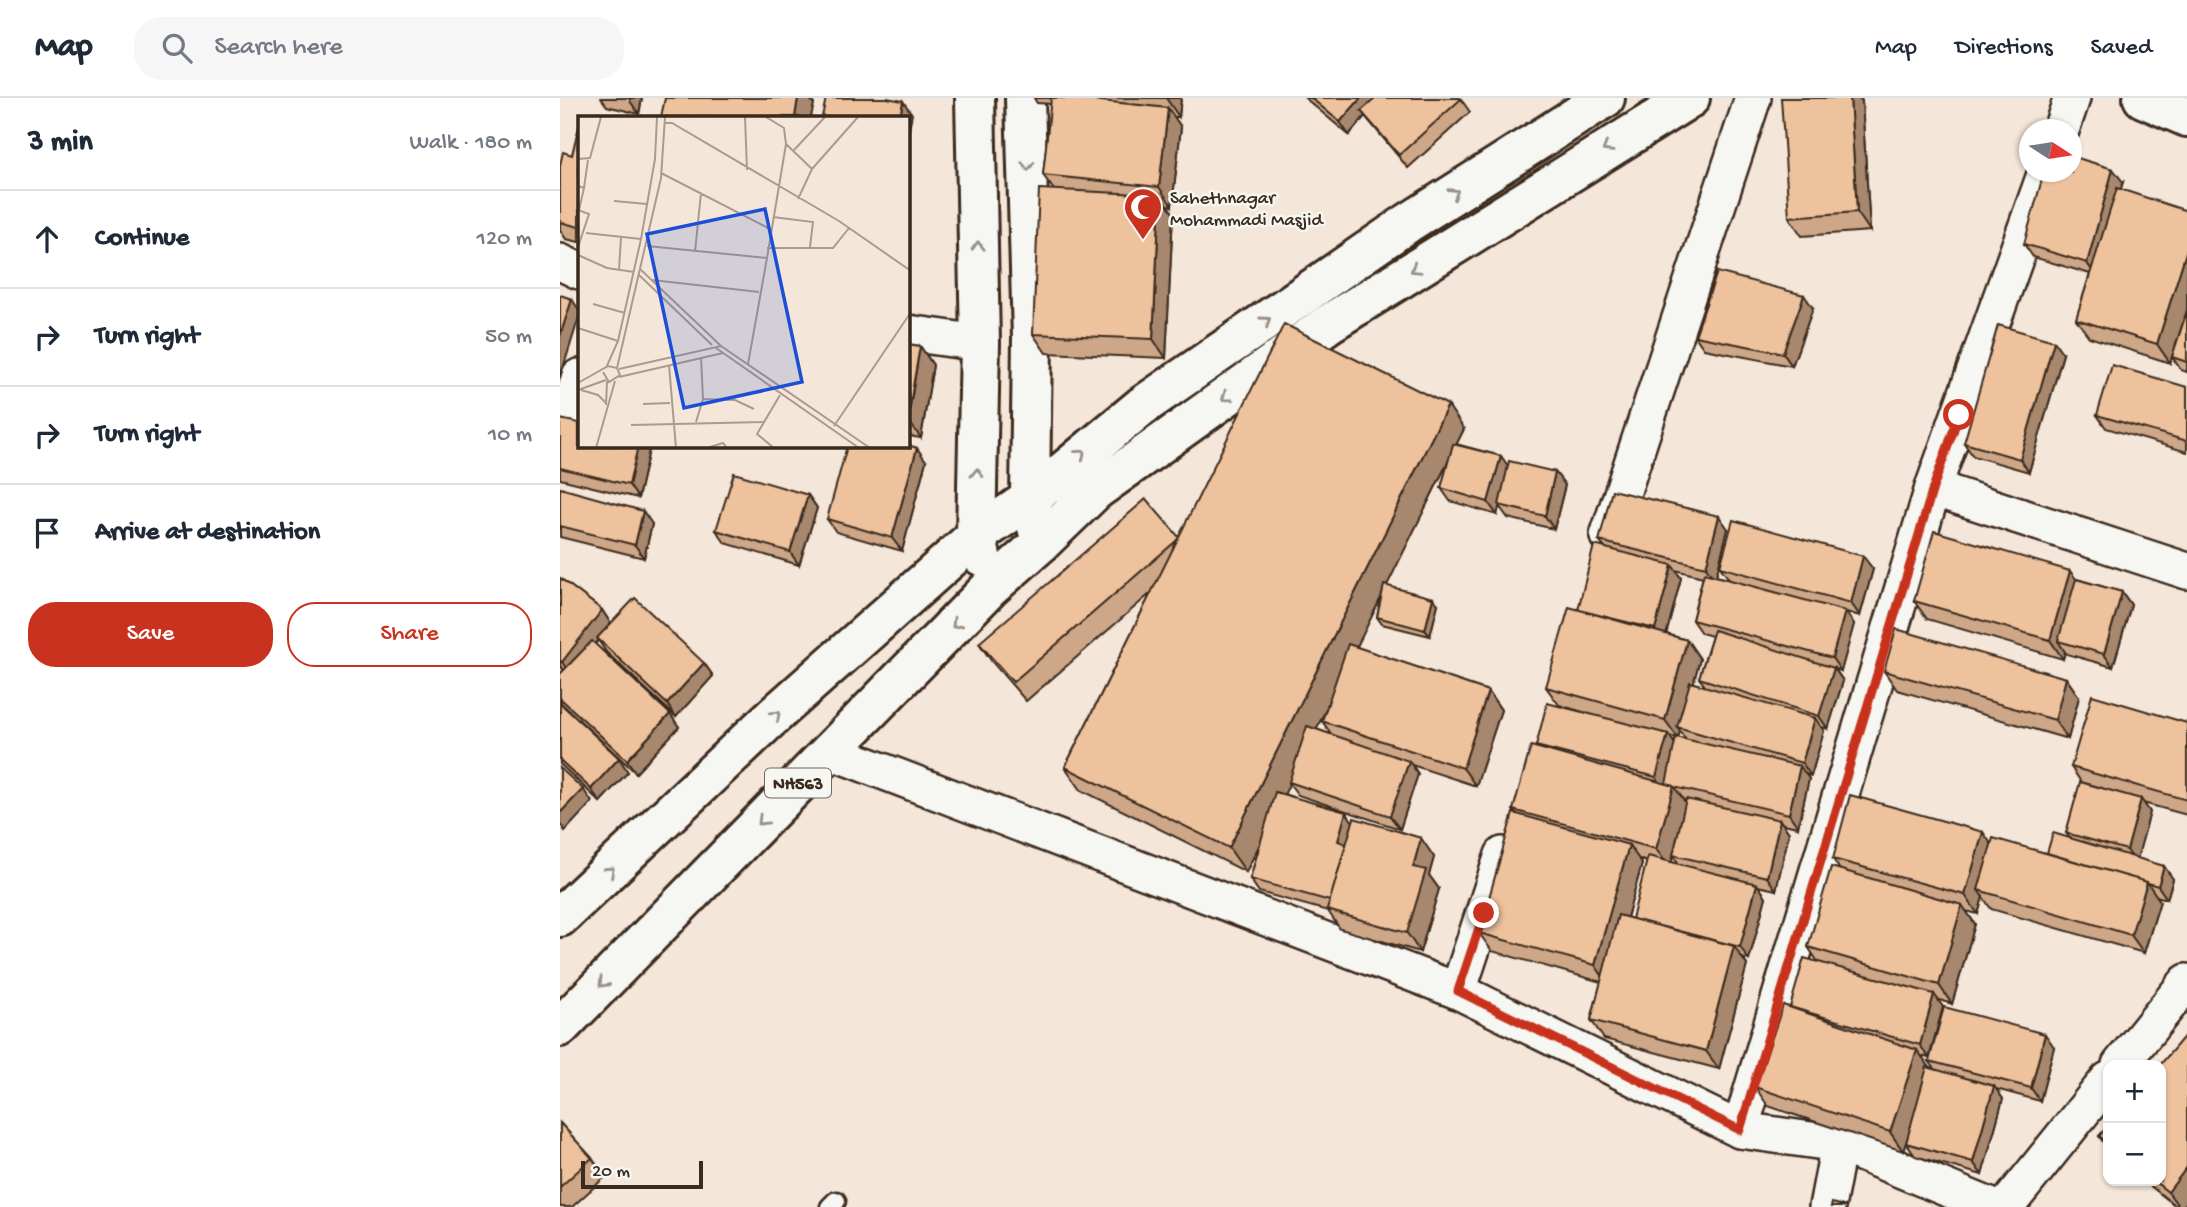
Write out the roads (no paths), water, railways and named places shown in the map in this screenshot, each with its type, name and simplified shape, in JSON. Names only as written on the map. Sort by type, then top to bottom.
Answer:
[{"type":"main road","points":[[975,98],[980,343],[976,536],[990,588]]},
{"type":"main road","points":[[1025,98],[1032,338],[1030,499],[1041,543]]},
{"type":"main road","points":[[560,917],[769,720],[976,536],[1030,499],[1142,406],[1408,223],[1605,98]]},
{"type":"main road","points":[[1041,543],[1096,489],[1328,324],[1690,98]]},
{"type":"main road","points":[[2143,98],[2187,117]]},
{"type":"main road","name":"NH563","points":[[560,1027],[990,588],[1041,543]]},
{"type":"street","points":[[1597,571],[1753,98]]},
{"type":"street","points":[[2065,119],[2072,98]]},
{"type":"street","points":[[1740,1130],[1933,488],[2042,182]]},
{"type":"street","points":[[560,262],[578,271]]},
{"type":"street","points":[[910,333],[980,343]]},
{"type":"street","points":[[560,454],[578,381]]},
{"type":"street","points":[[1933,488],[2187,571]]},
{"type":"street","points":[[830,751],[1458,991],[1740,1130],[1839,1144],[1992,1207]]},
{"type":"street","points":[[1458,991],[1515,821]]},
{"type":"street","points":[[2124,1060],[2187,982]]},
{"type":"street","points":[[2006,1207],[2103,1086]]},
{"type":"street","points":[[1827,1207],[1839,1144]]},
{"type":"place","name":"Sahethnagar Mohammadi Masjid","points":[[1143,241]]}]
